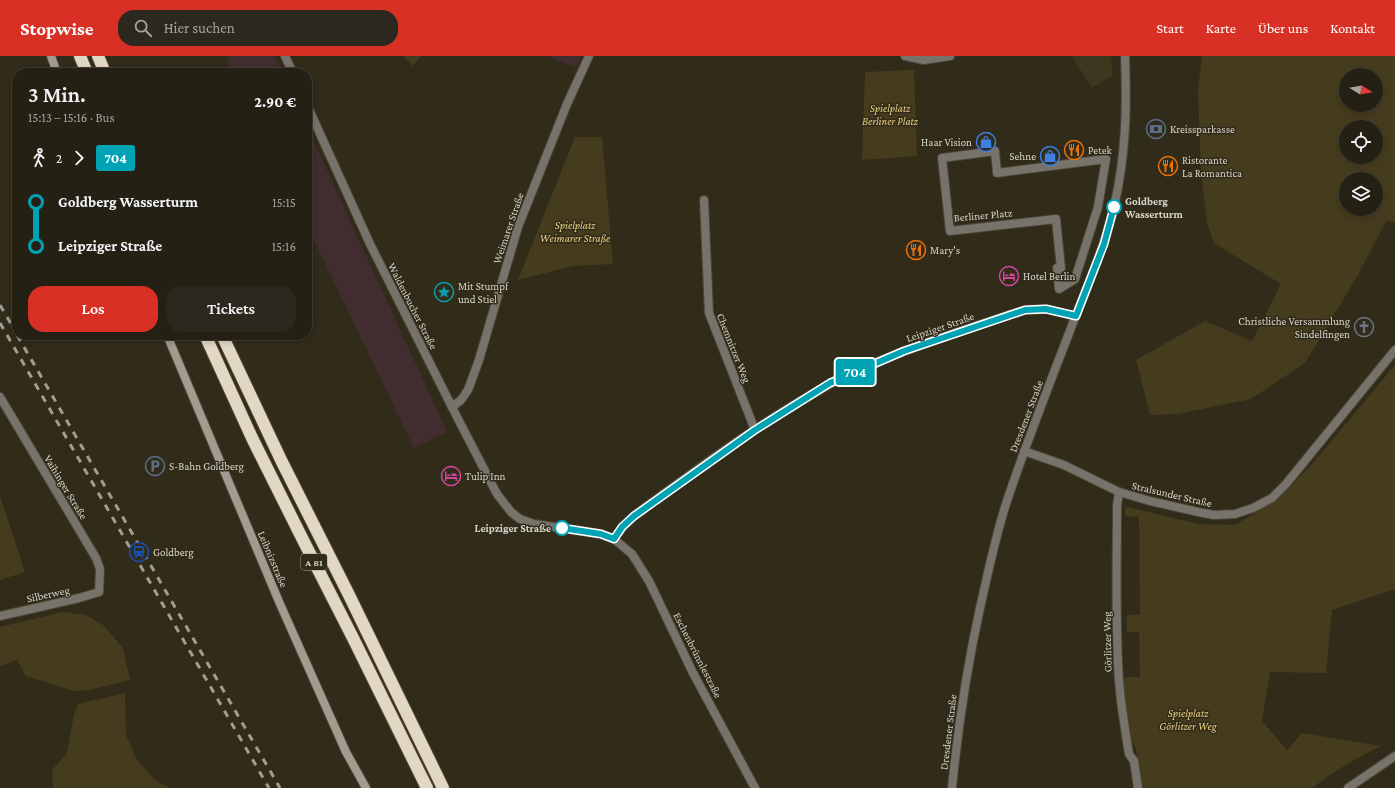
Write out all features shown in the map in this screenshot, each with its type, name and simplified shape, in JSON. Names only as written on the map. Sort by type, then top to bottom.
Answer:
[{"type":"highway","points":[[80,56],[85,68]]},
{"type":"highway","points":[[98,56],[103,68]]},
{"type":"highway","name":"A 81","points":[[207,340],[253,440],[427,788]]},
{"type":"highway","name":"A 81","points":[[224,340],[281,460],[349,595],[442,788]]},
{"type":"street","points":[[50,56],[55,68]]},
{"type":"street","points":[[286,56],[291,68]]},
{"type":"street","name":"Weimarer Straße","points":[[452,407],[461,400],[468,390],[479,360],[518,227],[567,104],[589,56]]},
{"type":"street","points":[[905,56],[924,60],[950,56]]},
{"type":"street","name":"Dresdener Straße","points":[[952,788],[958,726],[974,637],[995,544],[1024,451],[1104,244],[1114,207],[1125,142],[1127,107],[1125,56]]},
{"type":"street","name":"Waldenbucher Straße","points":[[312,116],[367,238],[497,494],[511,512],[534,524],[601,534],[614,539]]},
{"type":"street","name":"Berliner Platz","points":[[995,152],[997,173],[1106,159],[1098,207],[1075,279],[1059,289],[1057,268],[1061,268],[1056,219],[950,231],[942,158],[995,152]]},
{"type":"street","name":"Chemnitzer Weg","points":[[704,200],[708,314],[755,430]]},
{"type":"street","name":"Leipziger Straße","points":[[614,539],[622,527],[634,516],[755,430],[830,383],[904,351],[1025,310],[1046,309],[1076,316]]},
{"type":"street","name":"Leibnizstraße","points":[[169,340],[280,604],[346,752],[366,788]]},
{"type":"street","name":"Stralsunder Straße","points":[[1024,451],[1064,466],[1119,492],[1198,512],[1214,515],[1235,514],[1253,508],[1272,498],[1286,484],[1395,350]]},
{"type":"street","name":"Vaihinger Straße","points":[[0,397],[96,558],[100,569],[99,592]]},
{"type":"street","name":"Görlitzer Weg","points":[[1119,492],[1117,506],[1117,642],[1119,682],[1129,754],[1134,761],[1138,788]]},
{"type":"street","name":"Eschenbrünnlestraße","points":[[614,539],[632,554],[644,570],[693,673],[755,788]]},
{"type":"street","name":"Silberweg","points":[[0,616],[99,592]]},
{"type":"street","points":[[1348,788],[1395,756]]},
{"type":"shaded area","points":[[230,56],[275,56],[280,68],[231,68],[226,58]]},
{"type":"shaded area","points":[[547,56],[581,56],[576,68]]},
{"type":"shaded area","points":[[1072,56],[1111,56],[1113,75],[1092,88]]},
{"type":"shaded area","points":[[312,138],[447,432],[414,448],[312,236]]},
{"type":"green space","points":[[403,56],[421,56],[413,66]]},
{"type":"green space","points":[[1202,56],[1395,56],[1395,222],[1386,221],[1358,275],[1305,363],[1251,399],[1177,414],[1150,415],[1136,360],[1205,321],[1252,341],[1281,284],[1214,243],[1207,223],[1201,170],[1198,89]]},
{"type":"green space","name":"Spielplatz Berliner Platz","points":[[914,70],[917,156],[862,160],[865,72]]},
{"type":"green space","name":"Spielplatz Weimarer Straße","points":[[575,137],[602,137],[613,264],[573,266],[518,280]]},
{"type":"green space","name":"Spielplatz Görlitzer Weg","points":[[1395,365],[1395,589],[1332,610],[1326,673],[1270,672],[1262,721],[1287,750],[1302,733],[1381,746],[1346,765],[1312,788],[1142,788],[1136,748],[1129,738],[1122,680],[1128,677],[1140,677],[1139,632],[1127,632],[1127,615],[1140,615],[1139,517],[1125,516],[1125,510],[1128,507],[1198,524],[1235,525],[1278,499],[1312,464]]},
{"type":"green space","points":[[0,496],[25,572],[0,580]]},
{"type":"green space","points":[[63,612],[86,615],[103,625],[123,648],[130,680],[90,690],[74,691],[26,676],[17,660],[0,666],[0,627]]},
{"type":"green space","points":[[125,693],[126,735],[137,760],[156,781],[171,788],[53,788],[52,770],[67,753],[74,715],[78,704]]},
{"type":"railway","points":[[0,305],[12,325]]},
{"type":"railway","points":[[0,323],[269,788]]},
{"type":"railway","points":[[20,340],[280,788]]},
{"type":"bus line","name":"704","points":[[562,528],[601,534],[614,539],[622,527],[634,516],[755,430],[830,383],[903,351],[1025,310],[1046,309],[1076,316],[1104,244],[1114,207]]},
{"type":"place","name":"Kreissparkasse","points":[[1156,129]]},
{"type":"place","name":"Haar Vision","points":[[986,142]]},
{"type":"place","name":"Petek","points":[[1074,150]]},
{"type":"place","name":"Sehne","points":[[1050,156]]},
{"type":"place","name":"Ristorante La Romantica","points":[[1168,166]]},
{"type":"place","name":"Goldberg Wasserturm","points":[[1114,207]]},
{"type":"place","name":"Mary's","points":[[916,250]]},
{"type":"place","name":"Hotel Berlin","points":[[1009,276]]},
{"type":"place","name":"Mit Stumpf und Stiel","points":[[444,292]]},
{"type":"place","name":"Christliche Versammlung Sindelfingen","points":[[1364,327]]},
{"type":"place","name":"S-Bahn Goldberg","points":[[155,466]]},
{"type":"place","name":"Tulip Inn","points":[[451,476]]},
{"type":"place","name":"Leipziger Straße","points":[[562,528]]},
{"type":"place","name":"Goldberg","points":[[139,552]]}]
